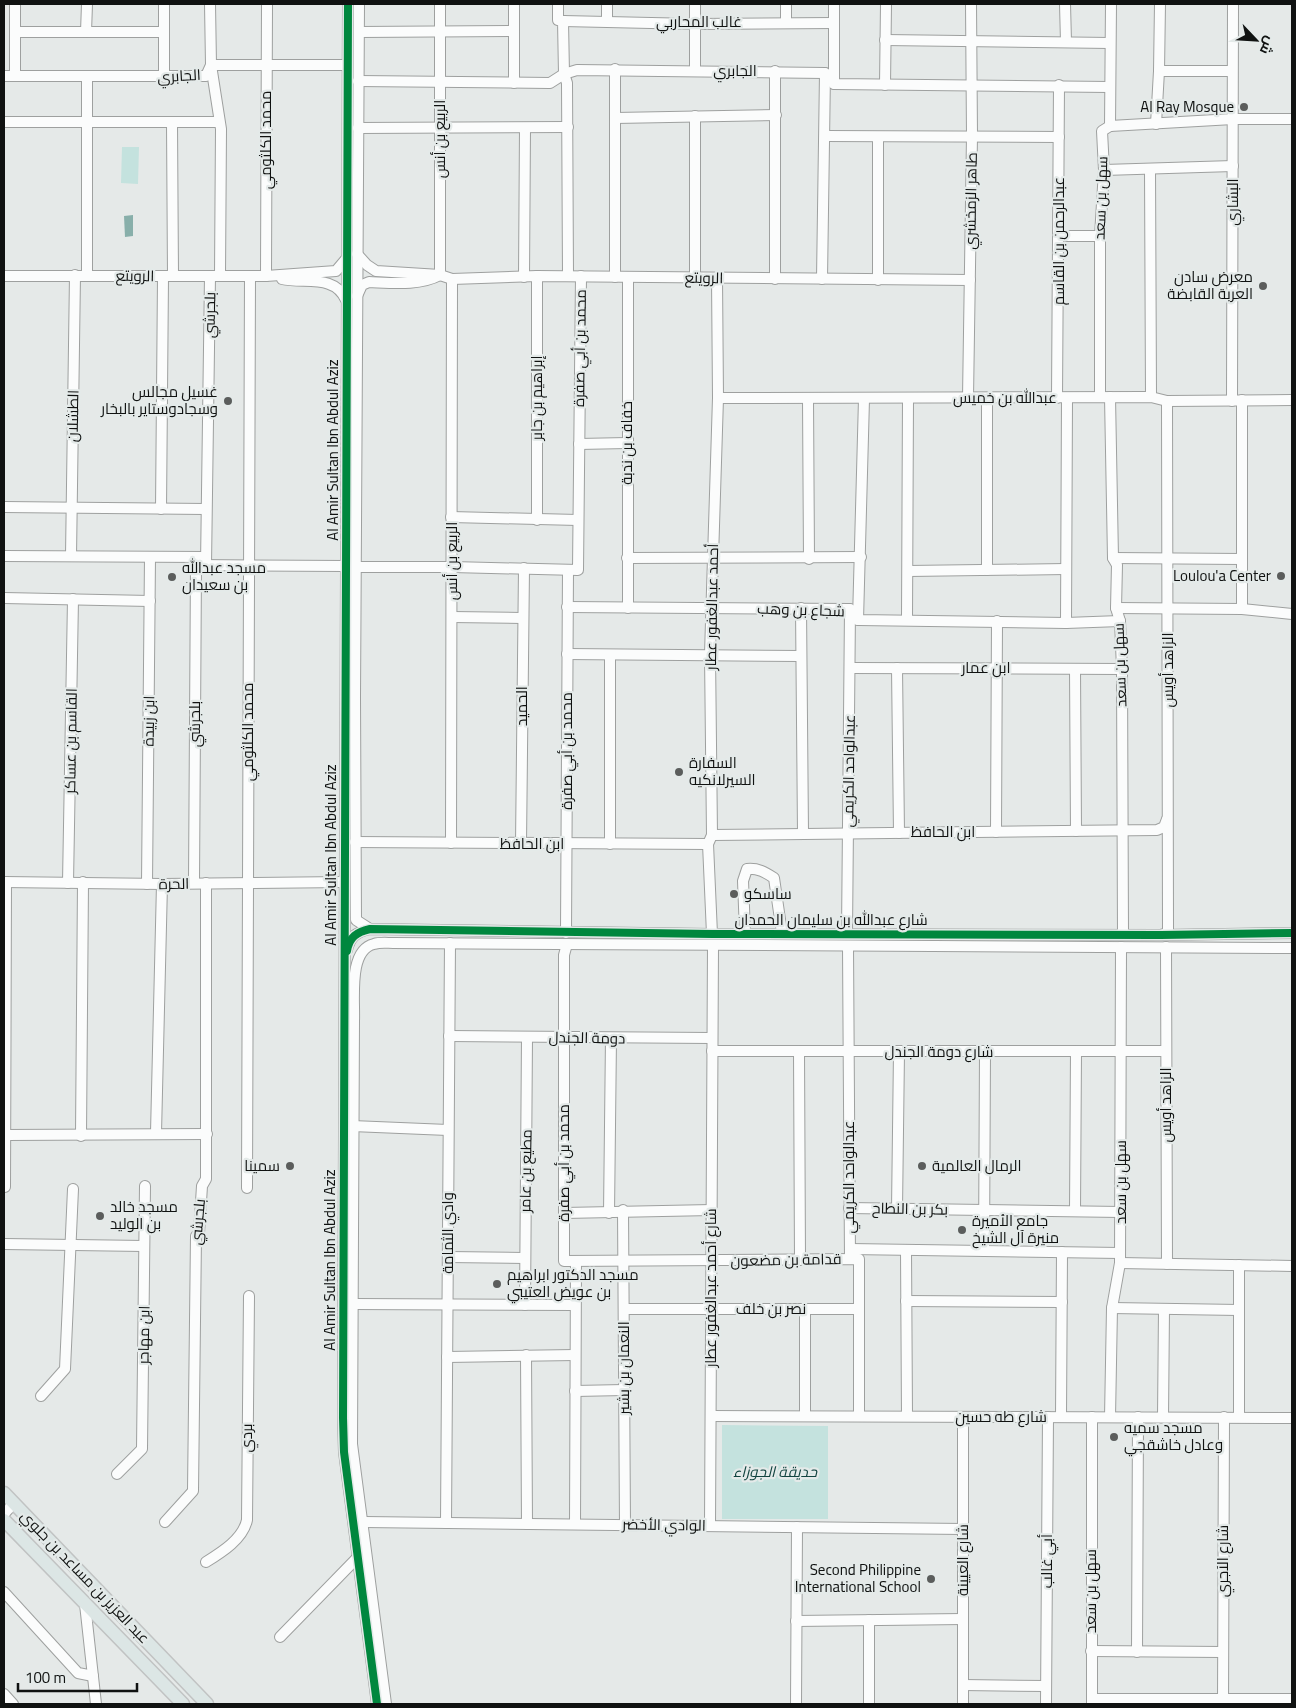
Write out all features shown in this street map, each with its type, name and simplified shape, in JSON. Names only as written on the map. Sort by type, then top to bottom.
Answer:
[{"type":"main road","name":"عبد العزيز بن مساعد بن جلوي","points":[[4,1493],[207,1704]]},
{"type":"main road","name":"عبد العزيز بن مساعد بن جلوي","points":[[4,1520],[183,1704]]},
{"type":"main road","points":[[4,1534],[19,1536]]},
{"type":"street","points":[[15,4],[15,76]]},
{"type":"street","points":[[86,32],[87,4]]},
{"type":"street","points":[[164,4],[164,77]]},
{"type":"street","name":"بلجرشي","points":[[194,883],[202,562],[206,509],[221,129],[211,65],[210,4]]},
{"type":"street","name":"محمد الكلثومي","points":[[266,276],[267,4]]},
{"type":"street","name":"Al Amir Sultan Ibn Abdul Aziz","points":[[348,4],[352,256],[357,297],[344,970],[344,1452],[377,1704]]},
{"type":"street","name":"Al Amir Sultan Ibn Abdul Aziz","points":[[359,4],[358,128],[352,256],[347,302],[356,920],[352,1126],[352,1444],[364,1522],[386,1704]]},
{"type":"street","name":"الربيع بن أنس","points":[[440,4],[440,275]]},
{"type":"street","points":[[514,4],[514,83]]},
{"type":"street","name":"محمد بن أبي صفرة","points":[[558,4],[558,20],[563,20],[564,74],[567,83],[568,276]]},
{"type":"street","points":[[607,4],[607,20]]},
{"type":"street","points":[[695,4],[695,71]]},
{"type":"street","points":[[786,4],[786,22]]},
{"type":"street","points":[[834,4],[834,84]]},
{"type":"street","points":[[884,85],[886,4]]},
{"type":"street","name":"طاهر الزمخشري","points":[[968,398],[972,136],[971,4]]},
{"type":"street","points":[[1066,4],[1066,42]]},
{"type":"street","name":"سهل بن سعد","points":[[1111,4],[1110,126],[1102,131],[1104,170],[1100,236],[1113,558],[1117,565],[1116,608],[1120,620],[1122,669],[1123,934]]},
{"type":"street","points":[[1156,124],[1160,4]]},
{"type":"street","name":"البشاري","points":[[1233,4],[1233,166],[1242,609]]},
{"type":"street","name":"غالب المحاربي","points":[[563,20],[695,24],[834,23]]},
{"type":"street","points":[[359,32],[514,31]]},
{"type":"street","points":[[16,32],[163,32]]},
{"type":"street","points":[[885,40],[1110,43]]},
{"type":"street","name":"الجابري","points":[[4,76],[206,76],[211,65],[348,66]]},
{"type":"street","points":[[615,69],[616,277]]},
{"type":"street","name":"الجابري","points":[[358,81],[550,83],[564,74],[576,70],[615,69],[825,73]]},
{"type":"street","points":[[1159,71],[1232,70]]},
{"type":"street","points":[[774,279],[775,71]]},
{"type":"street","points":[[825,73],[834,84],[1109,87]]},
{"type":"street","points":[[822,279],[825,73]]},
{"type":"street","points":[[87,77],[87,275]]},
{"type":"street","name":"عبدالرحمن بن القاسم","points":[[1059,85],[1066,623]]},
{"type":"street","points":[[615,118],[776,115]]},
{"type":"street","points":[[695,116],[696,278]]},
{"type":"street","points":[[1110,126],[1233,119],[1292,119]]},
{"type":"street","points":[[4,122],[219,122]]},
{"type":"street","points":[[161,510],[172,122]]},
{"type":"street","points":[[358,128],[525,128],[568,126]]},
{"type":"street","points":[[524,277],[525,128]]},
{"type":"street","points":[[824,136],[1059,137]]},
{"type":"street","points":[[878,137],[878,280]]},
{"type":"street","points":[[1104,170],[1233,166]]},
{"type":"street","points":[[1150,169],[1151,397]]},
{"type":"street","points":[[1060,236],[1100,236]]},
{"type":"street","points":[[266,276],[336,271],[352,256]]},
{"type":"street","name":"الرويتع","points":[[352,256],[376,271],[440,275],[452,279],[581,276],[970,280]]},
{"type":"street","name":"الطشلان","points":[[71,556],[75,275]]},
{"type":"street","points":[[357,297],[362,285],[369,282],[429,281],[440,275]]},
{"type":"street","name":"الرويتع","points":[[4,276],[266,276]]},
{"type":"street","name":"محمد الكلثومي","points":[[247,1188],[250,276]]},
{"type":"street","points":[[266,276],[331,284],[339,288],[347,302]]},
{"type":"street","name":"إبراهيم بن جابر","points":[[537,276],[537,520]]},
{"type":"street","name":"محمد بن أبي صفرة","points":[[566,933],[567,607],[578,520],[581,276]]},
{"type":"street","name":"خفاف بن ندبة","points":[[628,277],[628,608]]},
{"type":"street","name":"أحمد عبدالغفور عطار","points":[[712,934],[710,654],[718,398],[717,278]]},
{"type":"street","name":"الربيع بن أنس","points":[[451,843],[452,279]]},
{"type":"street","name":"عبدالله بن خميس","points":[[718,398],[987,399],[1151,397],[1167,401],[1292,400]]},
{"type":"street","points":[[808,399],[809,559]]},
{"type":"street","points":[[858,620],[864,399]]},
{"type":"street","points":[[907,620],[908,399]]},
{"type":"street","points":[[987,399],[988,570]]},
{"type":"street","name":"الزاهد أويس","points":[[1161,935],[1167,933],[1168,929],[1167,401]]},
{"type":"street","points":[[579,444],[627,443]]},
{"type":"street","points":[[4,507],[206,509]]},
{"type":"street","points":[[452,518],[578,520]]},
{"type":"street","points":[[4,556],[150,557],[249,565],[573,570]]},
{"type":"street","name":"ابن زبيدة","points":[[147,884],[150,557]]},
{"type":"street","points":[[627,558],[809,559],[861,557]]},
{"type":"street","points":[[1113,558],[1242,559]]},
{"type":"street","name":"الحميد","points":[[521,844],[524,568]]},
{"type":"street","points":[[908,570],[1066,569]]},
{"type":"street","points":[[4,598],[150,601]]},
{"type":"street","name":"القاسم بن عساكر","points":[[68,883],[73,599]]},
{"type":"street","name":"شجاع بن وهب","points":[[567,607],[850,609],[858,620],[1066,623],[1120,620]]},
{"type":"street","points":[[801,608],[802,833]]},
{"type":"street","points":[[1116,608],[1242,609],[1292,614]]},
{"type":"street","name":"عبدالواحد الكريمي","points":[[847,933],[850,609]]},
{"type":"street","points":[[452,616],[522,618]]},
{"type":"street","points":[[996,832],[997,621]]},
{"type":"street","points":[[567,654],[610,656],[710,654],[800,656]]},
{"type":"street","points":[[610,656],[610,844]]},
{"type":"street","name":"ابن عمار","points":[[850,668],[1122,669]]},
{"type":"street","points":[[897,668],[899,833]]},
{"type":"street","points":[[1075,669],[1076,830]]},
{"type":"street","name":"ابن الحافظ","points":[[355,842],[610,844],[710,840],[802,833],[1157,830],[1164,828],[1167,818]]},
{"type":"street","points":[[745,932],[743,881],[747,869],[754,868],[763,870],[774,878],[782,933]]},
{"type":"street","points":[[5,882],[5,1187]]},
{"type":"street","name":"الحرة","points":[[5,882],[162,884],[345,882]]},
{"type":"street","points":[[81,1136],[83,882]]},
{"type":"street","name":"بلجرشي","points":[[165,1522],[193,1491],[196,1236],[199,1233],[202,1186],[206,1180],[207,1134],[206,883]]},
{"type":"street","points":[[156,1133],[162,884]]},
{"type":"street","name":"Al Amir Sultan Ibn Abdul Aziz","points":[[356,920],[370,929]]},
{"type":"street","points":[[345,922],[346,930],[355,937]]},
{"type":"street","points":[[344,970],[347,947],[355,937],[370,929]]},
{"type":"street","points":[[370,929],[364,934],[364,939],[374,943]]},
{"type":"street","name":"شارع عبدالله بن سليمان الحمدان","points":[[370,929],[712,934],[745,932],[1161,935],[1292,933]]},
{"type":"street","name":"شارع عبدالله بن سليمان الحمدان","points":[[355,937],[365,944],[1292,948]]},
{"type":"street","points":[[356,962],[361,952],[374,943]]},
{"type":"street","name":"وادي الثمامة","points":[[446,1523],[450,943]]},
{"type":"street","name":"محمد بن أبي صفرة","points":[[564,1261],[564,955],[566,944]]},
{"type":"street","points":[[712,1051],[713,946]]},
{"type":"street","name":"عبدالواحد الكريمي","points":[[848,946],[849,1208],[859,1309],[859,1416]]},
{"type":"street","name":"سهل بن سعد","points":[[1110,1417],[1112,1308],[1120,1258],[1121,947]]},
{"type":"street","name":"الزاهد أويس","points":[[1166,947],[1166,1264]]},
{"type":"street","name":"دومة الجندل","points":[[449,1036],[712,1038]]},
{"type":"street","name":"مطيع بن عامر","points":[[525,1305],[527,1037]]},
{"type":"street","points":[[608,1213],[611,1038]]},
{"type":"street","name":"شارع دومة الجندل","points":[[712,1051],[1166,1051]]},
{"type":"street","name":"شارع أحمد عبدالغفور عطار","points":[[710,1526],[712,1051]]},
{"type":"street","points":[[799,1051],[800,1260]]},
{"type":"street","points":[[1075,1211],[1076,1051]]},
{"type":"street","points":[[897,1209],[899,1052]]},
{"type":"street","points":[[984,1251],[985,1052]]},
{"type":"street","points":[[352,1126],[448,1130]]},
{"type":"street","points":[[6,1135],[207,1134]]},
{"type":"street","name":"ابن مهاجر","points":[[117,1474],[142,1449],[145,1186]]},
{"type":"street","points":[[41,1396],[65,1369],[72,1189]]},
{"type":"street","name":"بكر بن النطاح","points":[[849,1208],[1121,1212]]},
{"type":"street","points":[[564,1213],[608,1213],[623,1210],[712,1210]]},
{"type":"street","name":"النعمان بن بشير","points":[[623,1210],[625,1525]]},
{"type":"street","points":[[4,1244],[144,1246]]},
{"type":"street","points":[[906,1250],[907,1416]]},
{"type":"street","name":"قدامة بن مضعون","points":[[564,1261],[800,1260],[906,1250],[1062,1252],[1166,1264],[1292,1266]]},
{"type":"street","points":[[1061,1417],[1062,1252]]},
{"type":"street","points":[[448,1257],[525,1258]]},
{"type":"street","points":[[575,1524],[576,1261]]},
{"type":"street","points":[[1239,1265],[1239,1417]]},
{"type":"street","name":"بردي","points":[[206,1562],[236,1539],[245,1529],[247,1520],[249,1296]]},
{"type":"street","points":[[906,1301],[1062,1302]]},
{"type":"street","points":[[353,1304],[575,1306]]},
{"type":"street","points":[[1112,1308],[1239,1310]]},
{"type":"street","name":"نصر بن خلف","points":[[624,1309],[859,1309]]},
{"type":"street","points":[[805,1309],[805,1416]]},
{"type":"street","points":[[1163,1417],[1164,1309]]},
{"type":"street","points":[[526,1355],[527,1524]]},
{"type":"street","points":[[447,1357],[575,1355]]},
{"type":"street","points":[[575,1390],[624,1390]]},
{"type":"street","name":"شارع طه حسين","points":[[710,1416],[1292,1418]]},
{"type":"street","name":"شارع العيينة","points":[[963,1416],[963,1704]]},
{"type":"street","name":"أبي غالب","points":[[1046,1704],[1048,1417]]},
{"type":"street","name":"سهل بن سعد","points":[[1092,1417],[1092,1702]]},
{"type":"street","points":[[1137,1652],[1138,1417]]},
{"type":"street","name":"شارع الآجري","points":[[1223,1701],[1224,1417]]},
{"type":"street","points":[[4,1514],[14,1503]]},
{"type":"street","name":"الوادي الأخضر","points":[[364,1522],[964,1528]]},
{"type":"street","points":[[796,1704],[797,1527]]},
{"type":"street","points":[[280,1637],[357,1558]]},
{"type":"street","points":[[4,1592],[78,1673],[93,1676]]},
{"type":"street","points":[[86,1604],[96,1704]]},
{"type":"street","points":[[869,1620],[869,1704]]},
{"type":"street","points":[[796,1621],[963,1620]]},
{"type":"street","points":[[1091,1652],[1223,1652]]},
{"type":"street","points":[[963,1685],[1046,1686]]},
{"type":"street","points":[[4,1694],[13,1704]]},
{"type":"street","points":[[1092,1702],[1292,1699]]},
{"type":"green space","points":[[122,147],[139,147],[138,184],[121,183]]},
{"type":"green space","name":"حديقة الجوزاء","points":[[722,1425],[828,1426],[828,1519],[722,1519]]},
{"type":"shaded area","points":[[133,215],[133,236],[125,237],[124,216]]},
{"type":"cycle path","points":[[348,4],[343,1418],[344,1452],[377,1704]]},
{"type":"cycle path","points":[[347,951],[354,936],[370,929],[712,934],[1161,935],[1292,933]]},
{"type":"place","name":"Al Ray Mosque","points":[[1244,107]]},
{"type":"place","name":"معرض سادن العربة القابضة","points":[[1263,286]]},
{"type":"place","name":"غسيل مجالس وسجادوستاير بالبخار","points":[[228,401]]},
{"type":"place","name":"Loulou'a Center","points":[[1281,576]]},
{"type":"place","name":"مسجد عبدالله بن سعيدان","points":[[172,577]]},
{"type":"place","name":"السفارة السيرلانكيه","points":[[679,772]]},
{"type":"place","name":"ساسكو","points":[[734,894]]},
{"type":"place","name":"سمينا","points":[[290,1166]]},
{"type":"place","name":"الرمال العالمية","points":[[922,1166]]},
{"type":"place","name":"مسجد خالد بن الوليد","points":[[100,1216]]},
{"type":"place","name":"جامع الأميرة منيرة آل الشيخ","points":[[962,1230]]},
{"type":"place","name":"مسجد الدكتور ابراهيم بن عويض العتيبي","points":[[497,1284]]},
{"type":"place","name":"مسجد سميه وعادل خاشقجي","points":[[1114,1437]]},
{"type":"place","name":"Second Philippine International School","points":[[931,1579]]}]
